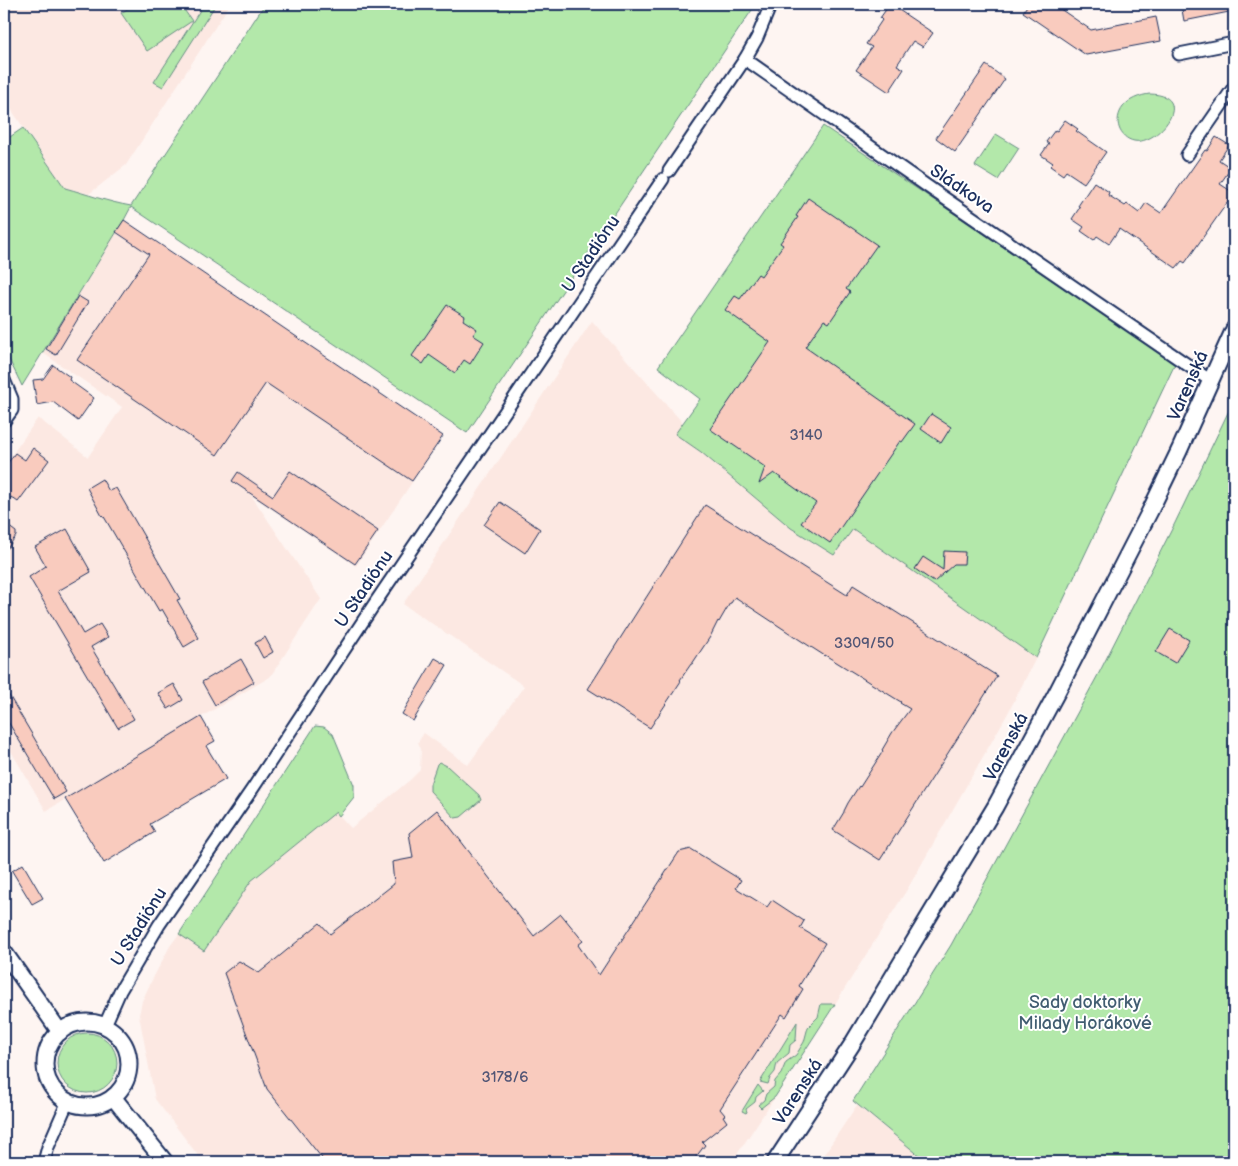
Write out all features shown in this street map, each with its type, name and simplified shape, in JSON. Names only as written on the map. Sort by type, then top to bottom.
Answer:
[{"type":"street","points":[[745,59],[758,38],[771,4]]},
{"type":"street","points":[[1179,54],[1234,43]]},
{"type":"street","name":"U Stadiónu","points":[[105,1026],[120,992],[159,925],[259,780],[375,603],[745,59]]},
{"type":"street","name":"Sládkova","points":[[745,59],[1211,381]]},
{"type":"street","points":[[1187,155],[1234,87]]},
{"type":"street","name":"Varenská","points":[[775,1162],[851,1046],[995,807],[1096,617],[1179,451],[1234,329]]},
{"type":"street","points":[[4,380],[12,399],[12,410],[4,421]]},
{"type":"street","points":[[4,952],[60,1032]]},
{"type":"street","points":[[82,1022],[99,1023],[105,1026],[118,1035],[127,1051],[129,1062],[126,1080],[113,1097],[104,1102],[94,1105],[81,1105],[68,1101],[54,1090],[48,1080],[45,1057],[49,1047],[60,1032],[73,1024],[82,1022]]},
{"type":"street","points":[[113,1097],[165,1162]]},
{"type":"street","points":[[44,1162],[48,1147],[68,1101]]},
{"type":"shaded area","points":[[4,4],[230,4],[126,165],[89,194],[65,188],[4,99]]},
{"type":"shaded area","points":[[124,220],[443,436],[356,566],[251,495],[321,599],[270,677],[46,811],[4,739],[4,466],[38,418],[88,457],[122,407],[43,353]]},
{"type":"shaded area","points":[[592,321],[683,423],[676,434],[701,452],[791,528],[834,555],[853,529],[1036,658],[1008,713],[908,888],[732,1162],[203,1162],[155,1099],[139,1015],[142,1001],[170,946],[179,934],[204,951],[251,881],[336,812],[351,828],[410,780],[420,770],[421,749],[418,742],[424,733],[468,765],[524,686],[403,604]]},
{"type":"shaded area","points":[[857,1105],[927,1162],[819,1162]]},
{"type":"green space","points":[[135,4],[180,4],[192,21],[147,51],[121,13]]},
{"type":"green space","points":[[204,4],[216,4],[163,87],[154,82]]},
{"type":"green space","points":[[265,4],[756,4],[467,433],[131,207],[22,386],[4,349],[4,141],[23,128],[65,188],[131,206]]},
{"type":"green space","points":[[1150,94],[1164,97],[1171,102],[1172,111],[1169,120],[1153,136],[1144,140],[1134,141],[1129,139],[1119,128],[1118,117],[1120,112],[1125,104],[1131,100]]},
{"type":"green space","points":[[823,126],[1175,364],[1036,658],[853,529],[834,555],[791,528],[701,452],[675,434],[700,399],[658,367]]},
{"type":"green space","points":[[996,134],[1019,148],[998,180],[975,166]]},
{"type":"green space","name":"Sady doktorky Milady Horákové","points":[[1234,400],[1234,1162],[927,1162],[853,1101],[951,945],[1099,673],[1175,523]]},
{"type":"green space","points":[[315,726],[324,727],[333,734],[354,785],[354,797],[339,816],[336,812],[251,881],[204,951],[179,934]]},
{"type":"green space","points":[[439,762],[447,766],[479,795],[481,800],[461,817],[455,818],[430,791],[430,784]]},
{"type":"green space","points":[[821,1004],[835,1004],[775,1097],[761,1108],[758,1105],[774,1087],[775,1081],[781,1074],[786,1062],[796,1055],[804,1042],[808,1027],[818,1017]]},
{"type":"green space","points":[[797,1022],[796,1040],[790,1045],[789,1053],[777,1063],[775,1072],[768,1084],[760,1082]]},
{"type":"green space","points":[[87,1033],[103,1038],[108,1042],[112,1047],[117,1063],[112,1079],[108,1084],[103,1088],[87,1093],[71,1088],[66,1084],[62,1079],[57,1063],[62,1047],[66,1042],[71,1038]]},
{"type":"green space","points":[[758,1085],[763,1091],[756,1097],[755,1102],[746,1109],[746,1113],[742,1111]]},
{"type":"building","points":[[890,4],[933,33],[923,47],[913,41],[897,65],[904,69],[889,92],[856,70],[872,47],[866,44]]},
{"type":"building","points":[[1028,4],[1053,4],[1091,30],[1156,17],[1161,41],[1086,55],[1023,12]]},
{"type":"building","points":[[1181,4],[1234,4],[1234,11],[1184,21]]},
{"type":"building","points":[[986,65],[1005,79],[955,152],[936,138]]},
{"type":"building","points":[[1065,120],[1078,129],[1076,131],[1106,152],[1084,183],[1066,171],[1063,175],[1050,166],[1053,163],[1041,155],[1049,144],[1046,142]]},
{"type":"building","points":[[1216,137],[1229,145],[1219,160],[1231,168],[1220,184],[1234,193],[1185,263],[1182,261],[1176,268],[1119,229],[1109,244],[1097,236],[1094,240],[1081,231],[1084,227],[1072,219],[1094,182],[1109,192],[1108,195],[1125,206],[1127,204],[1139,213],[1146,203],[1161,213]]},
{"type":"building","points":[[808,198],[877,245],[846,289],[850,292],[829,323],[824,320],[805,347],[915,424],[902,442],[900,441],[830,543],[801,523],[816,503],[774,473],[759,484],[765,467],[710,429],[770,342],[725,310],[735,296],[740,299],[758,274],[761,276],[783,245],[780,243],[798,217],[796,216]]},
{"type":"building","points":[[124,220],[443,436],[412,481],[266,383],[217,455],[77,360],[149,254],[116,232]]},
{"type":"building","points":[[78,296],[88,302],[56,355],[46,349]]},
{"type":"building","points":[[447,305],[465,316],[463,320],[477,329],[473,335],[484,342],[470,364],[464,360],[455,373],[429,355],[423,364],[412,356]]},
{"type":"building","points":[[53,365],[70,377],[69,380],[94,398],[78,421],[53,402],[37,405],[33,380],[43,379]]},
{"type":"building","points":[[931,414],[951,427],[941,443],[921,429]]},
{"type":"building","points":[[33,448],[49,460],[18,502],[11,497],[4,508],[4,468],[15,453],[25,460]]},
{"type":"building","points":[[290,471],[378,531],[355,564],[232,481],[238,472],[273,496]]},
{"type":"building","points":[[102,479],[109,491],[116,488],[180,599],[177,600],[199,638],[184,647],[162,609],[159,611],[87,488]]},
{"type":"building","points":[[500,502],[540,529],[525,553],[484,525]]},
{"type":"building","points":[[705,505],[847,595],[853,585],[997,676],[880,860],[833,830],[848,803],[883,751],[892,733],[910,709],[735,597],[650,728],[588,689]]},
{"type":"building","points":[[4,523],[16,532],[16,536],[4,553]]},
{"type":"building","points":[[67,529],[91,572],[58,591],[83,634],[100,624],[108,637],[91,647],[134,719],[118,728],[29,577],[46,566],[35,547]]},
{"type":"building","points":[[944,551],[965,552],[964,564],[954,564],[934,582],[915,569],[923,557],[943,570]]},
{"type":"building","points":[[1170,629],[1189,640],[1175,663],[1156,652]]},
{"type":"building","points":[[265,637],[273,652],[263,658],[255,643]]},
{"type":"building","points":[[435,658],[447,665],[413,721],[402,714]]},
{"type":"building","points":[[241,659],[254,682],[215,705],[202,682]]},
{"type":"building","points":[[174,684],[183,700],[168,709],[158,693]]},
{"type":"building","points":[[4,687],[66,792],[54,799],[4,715]]},
{"type":"building","points":[[201,717],[215,741],[206,746],[226,779],[150,824],[155,832],[104,863],[65,799]]},
{"type":"building","points":[[437,810],[534,936],[561,914],[583,941],[578,945],[599,975],[679,852],[691,849],[741,880],[736,888],[767,907],[772,900],[804,921],[800,928],[825,943],[799,986],[803,989],[786,1017],[782,1014],[720,1109],[725,1115],[723,1116],[727,1122],[702,1142],[705,1145],[692,1162],[325,1162],[267,1089],[224,973],[239,961],[259,973],[320,923],[330,934],[394,884],[392,862],[413,858],[409,833]]},
{"type":"building","points":[[23,864],[43,898],[32,904],[12,871]]}]
